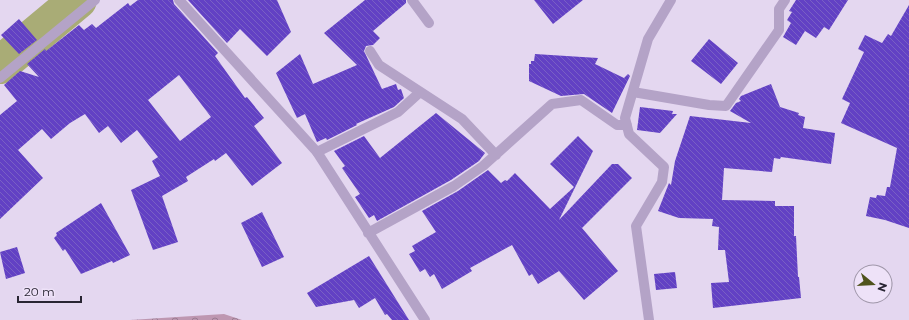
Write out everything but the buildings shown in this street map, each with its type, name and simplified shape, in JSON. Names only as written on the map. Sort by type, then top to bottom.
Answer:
[{"type":"street","points":[[0,78],[95,0]]},
{"type":"street","points":[[179,0],[317,152],[425,320]]},
{"type":"street","points":[[412,0],[429,23]]},
{"type":"street","points":[[649,320],[636,226],[662,182],[664,167],[629,134],[625,118],[648,39],[671,0]]},
{"type":"street","points":[[633,92],[709,105],[726,106],[779,30],[779,9],[784,0]]},
{"type":"street","points":[[370,51],[378,66],[462,119],[496,154]]},
{"type":"street","points":[[317,152],[398,112],[419,93]]},
{"type":"street","points":[[368,233],[454,186],[483,166],[552,104],[581,100],[617,125],[627,125]]},
{"type":"green space","points":[[224,314],[242,320],[130,320]]},
{"type":"waterway","points":[[0,65],[78,0]]}]
